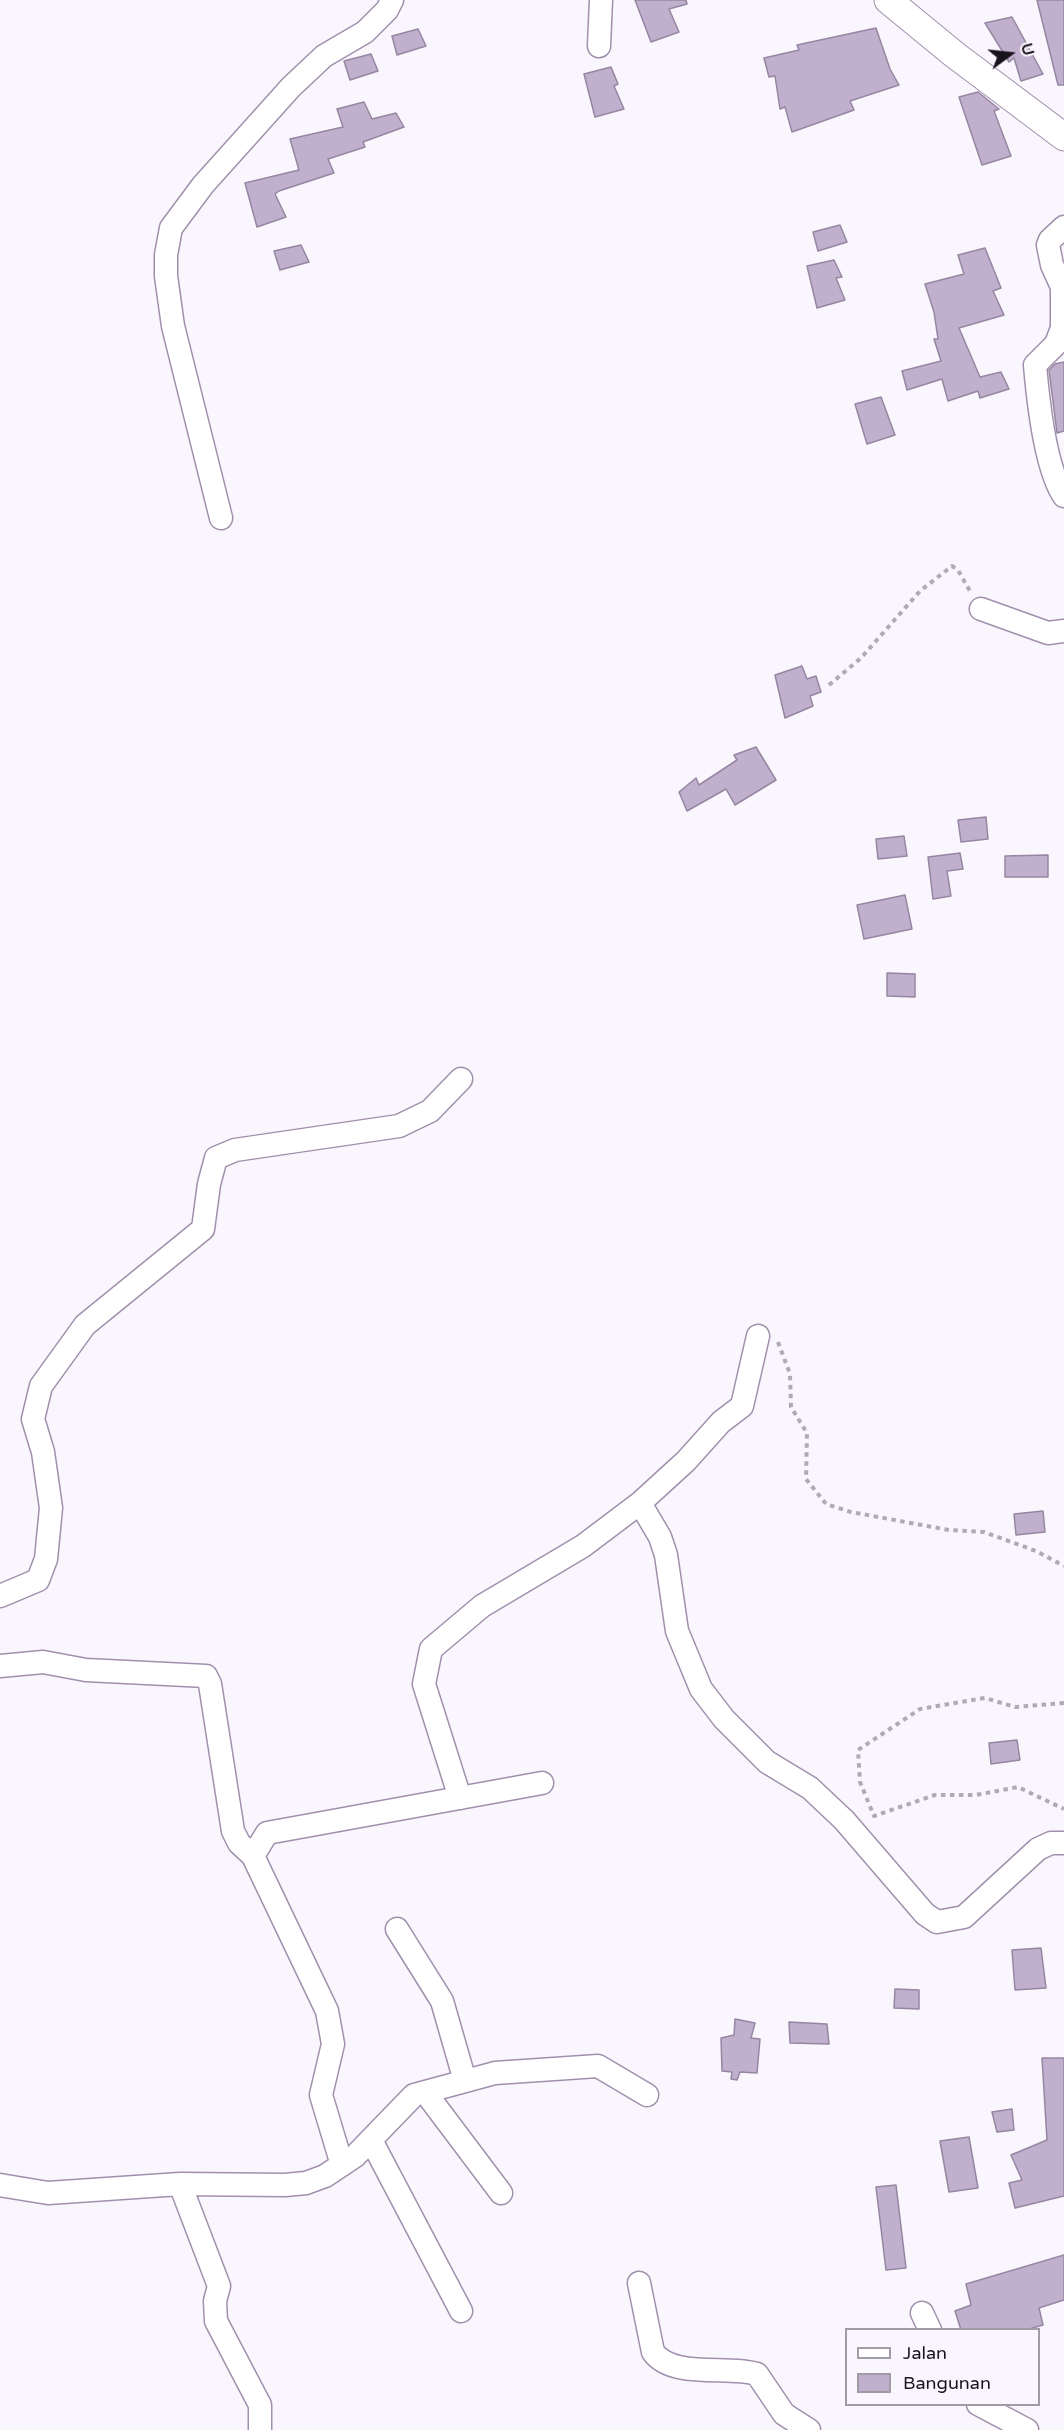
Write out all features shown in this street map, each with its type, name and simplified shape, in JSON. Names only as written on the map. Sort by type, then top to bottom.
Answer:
[{"type":"street","points":[[221,518],[173,326],[166,276],[166,255],[171,228],[202,185],[291,87],[324,56],[366,32],[387,10],[392,0]]},
{"type":"street","points":[[599,46],[602,0]]},
{"type":"street","points":[[888,0],[955,55],[1063,132]]},
{"type":"street","points":[[1064,227],[1050,240],[1048,245],[1052,265],[1062,287],[1062,328],[1056,344],[1035,365],[1052,467],[1056,485],[1064,496]]},
{"type":"street","points":[[981,609],[1048,633],[1064,632]]},
{"type":"street","points":[[0,1596],[38,1580],[46,1559],[51,1508],[43,1452],[33,1419],[41,1386],[85,1325],[203,1229],[209,1184],[216,1158],[236,1150],[399,1126],[430,1111],[461,1079]]},
{"type":"street","points":[[460,1798],[424,1684],[431,1648],[482,1606],[583,1546],[640,1503],[686,1461],[720,1422],[742,1406],[758,1336]]},
{"type":"street","points":[[640,1503],[660,1537],[666,1555],[677,1631],[701,1689],[724,1719],[767,1762],[810,1788],[844,1820],[925,1914],[937,1922],[964,1917],[1038,1850],[1051,1843],[1064,1843]]},
{"type":"street","points":[[0,1666],[43,1662],[86,1670],[206,1676],[210,1684],[233,1831],[239,1843],[253,1856],[327,2011],[333,2044],[321,2095],[342,2165]]},
{"type":"street","points":[[253,1856],[267,1833],[542,1783]]},
{"type":"street","points":[[397,1929],[442,2001],[465,2081]]},
{"type":"street","points":[[0,2185],[48,2193],[180,2184],[306,2183],[324,2176],[355,2156],[414,2095],[495,2073],[598,2066],[647,2095]]},
{"type":"street","points":[[425,2092],[501,2193]]},
{"type":"street","points":[[371,2140],[461,2311]]},
{"type":"street","points":[[180,2184],[219,2286],[215,2301],[216,2321],[260,2405],[260,2430]]},
{"type":"street","points":[[639,2283],[653,2352],[657,2358],[663,2362],[692,2369],[757,2374],[784,2414],[809,2430]]},
{"type":"street","points":[[982,2406],[1027,2430]]},
{"type":"path","points":[[829,685],[861,658],[920,591],[952,566],[957,570],[981,609]]},
{"type":"path","points":[[758,1336],[778,1341],[790,1374],[790,1407],[807,1433],[806,1479],[826,1504],[851,1512],[950,1530],[984,1532],[1036,1551],[1064,1566]]},
{"type":"path","points":[[1064,1703],[1015,1707],[985,1698],[920,1709],[858,1750],[860,1782],[874,1816],[935,1795],[976,1795],[1018,1787],[1064,1809]]},
{"type":"building","points":[[635,0],[686,0],[687,4],[669,9],[679,32],[651,42]]},
{"type":"building","points":[[1037,0],[1064,0],[1064,85],[1058,85]]},
{"type":"building","points":[[1012,17],[1043,74],[1021,81],[1014,58],[1009,62],[985,23]]},
{"type":"building","points":[[876,28],[890,69],[899,85],[850,101],[854,110],[792,132],[785,107],[780,109],[775,76],[769,77],[764,58],[799,50],[797,45]]},
{"type":"building","points":[[418,29],[426,46],[397,55],[392,36]]},
{"type":"building","points":[[371,54],[378,71],[350,80],[344,61]]},
{"type":"building","points":[[611,67],[618,84],[614,86],[624,109],[595,117],[584,74]]},
{"type":"building","points":[[978,92],[999,109],[994,111],[1011,156],[982,165],[959,97]]},
{"type":"building","points":[[364,102],[372,119],[396,113],[404,127],[363,142],[365,147],[328,159],[334,173],[279,191],[275,194],[286,217],[257,227],[245,183],[299,170],[290,139],[343,127],[337,109]]},
{"type":"building","points":[[840,225],[847,242],[818,251],[813,232]]},
{"type":"building","points":[[301,245],[309,262],[280,270],[274,251]]},
{"type":"building","points":[[985,248],[1001,288],[993,291],[1004,315],[959,328],[980,377],[1001,372],[1009,389],[980,398],[978,391],[948,401],[942,379],[907,390],[902,371],[941,361],[934,339],[938,339],[934,312],[925,284],[964,274],[958,255]]},
{"type":"building","points":[[834,260],[842,277],[836,278],[845,300],[817,308],[807,266]]},
{"type":"building","points":[[1064,362],[1064,431],[1057,433],[1049,370],[1055,364]]},
{"type":"building","points":[[881,397],[895,435],[867,444],[855,404]]},
{"type":"building","points":[[802,666],[807,679],[816,676],[821,692],[810,696],[813,706],[785,718],[775,675]]},
{"type":"building","points":[[756,747],[776,780],[735,805],[726,789],[687,811],[679,792],[696,778],[699,785],[737,760],[734,755]]},
{"type":"building","points":[[986,817],[988,839],[961,842],[958,820]]},
{"type":"building","points":[[904,836],[907,856],[878,859],[876,839]]},
{"type":"building","points":[[960,853],[963,869],[947,871],[951,896],[933,899],[928,857]]},
{"type":"building","points":[[1048,855],[1048,877],[1005,877],[1005,856]]},
{"type":"building","points":[[905,895],[912,929],[864,939],[857,905]]},
{"type":"building","points":[[887,973],[915,974],[915,997],[887,996]]},
{"type":"building","points":[[1043,1511],[1045,1532],[1016,1535],[1014,1514]]},
{"type":"building","points":[[1017,1740],[1020,1760],[991,1764],[989,1743]]},
{"type":"building","points":[[1041,1948],[1046,1988],[1015,1990],[1012,1950]]},
{"type":"building","points":[[895,1989],[919,1990],[919,2009],[894,2008]]},
{"type":"building","points":[[735,2019],[755,2023],[751,2038],[760,2039],[757,2073],[740,2072],[737,2080],[731,2079],[732,2072],[722,2071],[721,2038],[734,2035]]},
{"type":"building","points":[[789,2022],[827,2024],[829,2044],[790,2043]]},
{"type":"building","points":[[1042,2058],[1064,2058],[1064,2196],[1015,2208],[1009,2183],[1022,2180],[1011,2155],[1047,2140]]},
{"type":"building","points":[[1012,2109],[1014,2130],[997,2132],[992,2112]]},
{"type":"building","points":[[969,2137],[978,2188],[949,2192],[940,2141]]},
{"type":"building","points":[[896,2185],[906,2268],[886,2270],[876,2187]]},
{"type":"building","points":[[1064,2255],[1064,2300],[1039,2308],[1043,2325],[1033,2328],[960,2328],[955,2311],[971,2305],[966,2284]]}]
